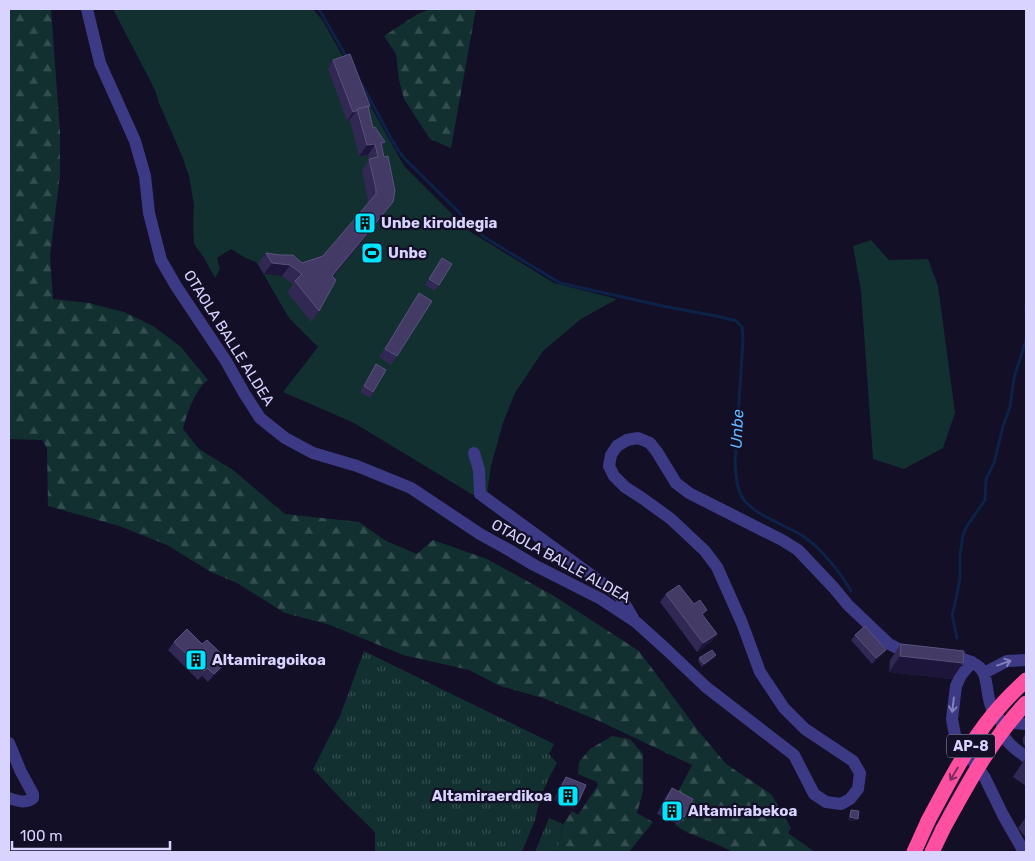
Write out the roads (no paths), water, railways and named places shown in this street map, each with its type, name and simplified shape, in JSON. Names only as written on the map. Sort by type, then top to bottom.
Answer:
[{"type":"highway","name":"AP-8","points":[[914,852],[928,821],[973,743],[1004,702],[1026,680]]},
{"type":"highway","name":"AP-8","points":[[932,852],[965,787],[989,750],[1026,703]]},
{"type":"street","name":"OTAOLA BALLE ALDEA","points":[[87,9],[100,63],[138,150],[145,176],[149,213],[162,260],[176,286],[226,361],[260,418],[284,438],[313,453],[357,466],[411,488],[480,534],[534,565],[601,599],[636,622],[706,687],[794,755],[814,794],[826,802],[841,804],[850,799],[858,789],[860,772],[853,761],[805,729],[784,708],[760,672],[725,583],[705,551],[671,519],[625,487],[614,476],[609,466],[611,455],[617,446],[627,440],[638,438],[650,443],[676,483],[689,493],[798,550],[848,605],[888,644],[901,650],[958,657],[972,662]]},
{"type":"street","name":"OTAOLA BALLE ALDEA","points":[[474,453],[479,470],[480,494],[620,596],[636,622]]},
{"type":"street","points":[[984,673],[1007,661],[1026,660]]},
{"type":"street","points":[[1024,852],[985,778],[955,735],[952,719],[956,686],[961,675],[972,662],[984,673],[992,710],[1002,722],[1026,724]]},
{"type":"street","points":[[1002,722],[1001,732],[1011,746],[1026,757]]},
{"type":"street","points":[[9,743],[33,794],[33,798],[18,801],[9,798]]},
{"type":"waterway","name":"Unbe","points":[[319,9],[347,58]]},
{"type":"waterway","name":"Unbe","points":[[361,83],[397,149],[484,237],[560,283],[721,317],[736,321],[742,327],[743,340],[735,463],[740,493],[753,509],[810,541],[842,576],[851,591]]},
{"type":"waterway","points":[[1026,306],[1026,313]]},
{"type":"waterway","points":[[957,638],[952,614],[960,579],[960,555],[963,535],[985,500],[986,479],[994,463],[1003,426],[1010,407],[1014,378],[1026,340]]},
{"type":"place","name":"Unbe kiroldegia","points":[[365,223]]},
{"type":"place","name":"Unbe","points":[[372,253]]},
{"type":"place","name":"Altamiragoikoa","points":[[196,660]]},
{"type":"place","name":"Altamiraerdikoa","points":[[568,796]]},
{"type":"place","name":"Altamirabekoa","points":[[672,811]]}]
